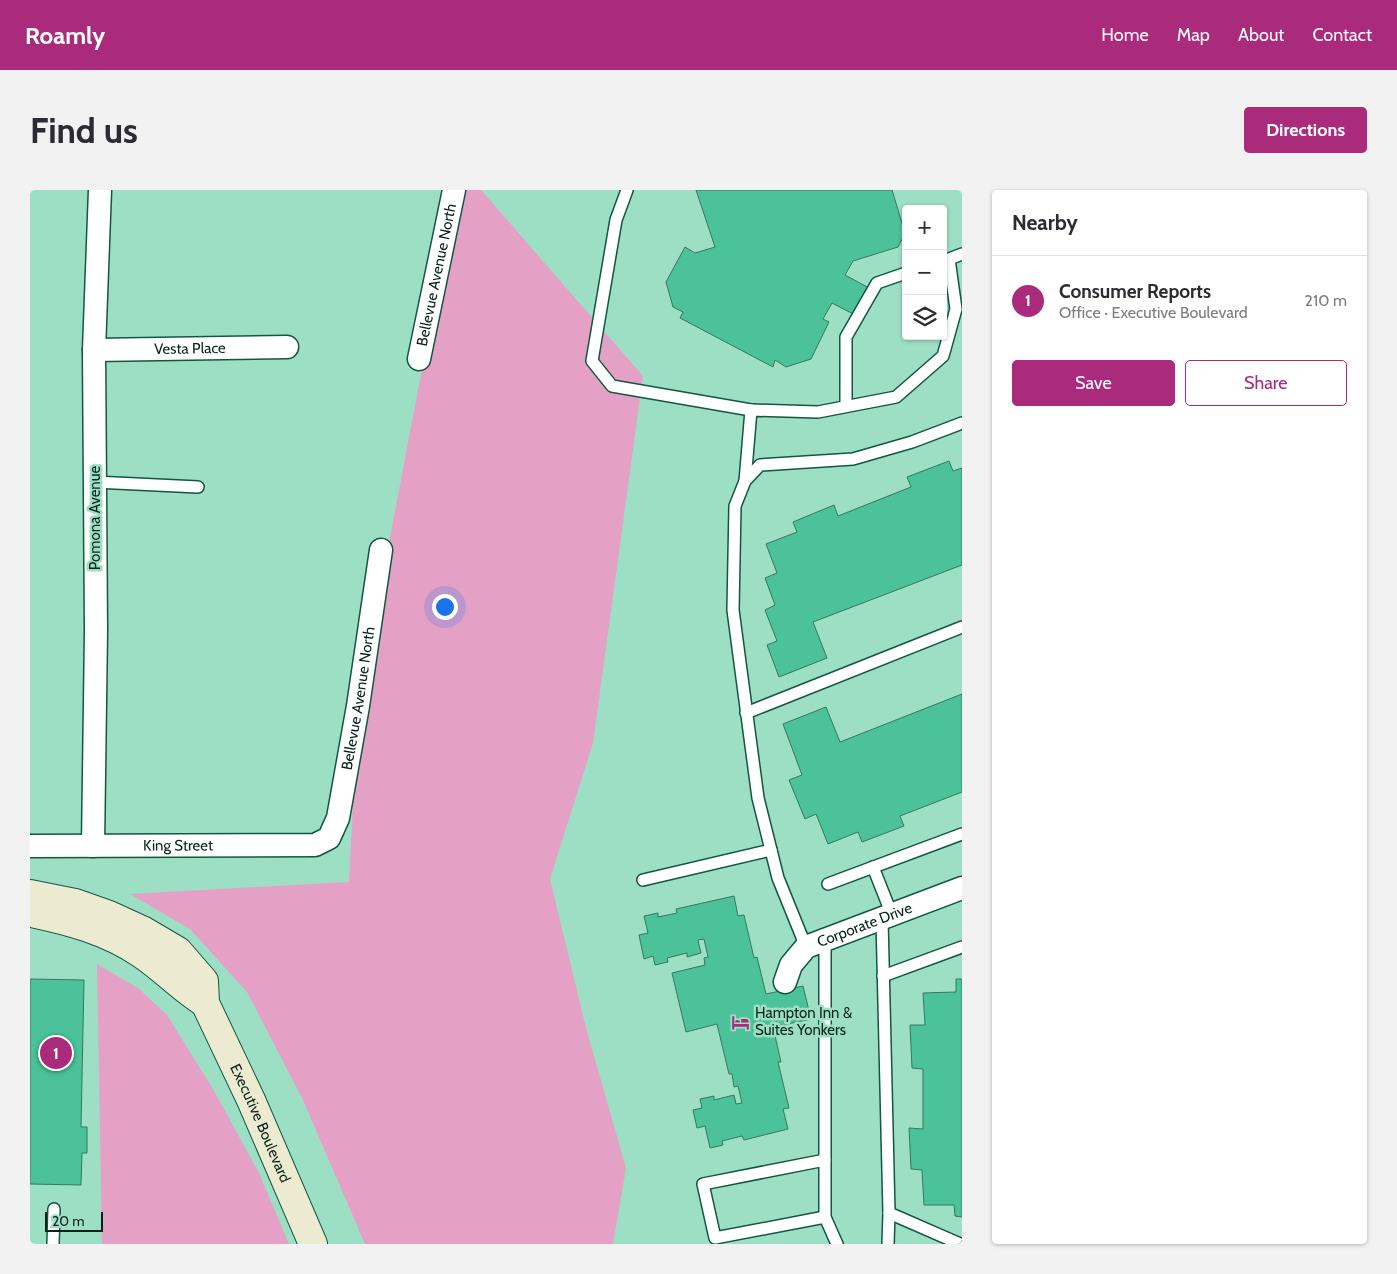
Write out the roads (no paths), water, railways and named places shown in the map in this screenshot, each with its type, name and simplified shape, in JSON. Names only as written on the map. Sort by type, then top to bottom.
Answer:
[{"type":"main road","name":"Executive Boulevard","points":[[30,894],[75,903],[109,915],[144,931],[178,951],[204,981],[205,1003],[313,1244]]},
{"type":"main road","name":"Executive Boulevard","points":[[30,913],[68,921],[110,936],[140,953],[170,974],[191,995],[205,1003]]},
{"type":"street","name":"Pomona Avenue","points":[[93,846],[96,631],[94,350],[100,190]]},
{"type":"street","name":"Bellevue Avenue North","points":[[419,359],[454,190]]},
{"type":"street","name":"Vesta Place","points":[[94,350],[287,346]]},
{"type":"street","name":"Bellevue Avenue North","points":[[324,841],[329,838],[338,818],[358,706],[381,550]]},
{"type":"street","name":"King Street","points":[[30,846],[315,845],[324,841]]},
{"type":"street","name":"Corporate Drive","points":[[785,982],[791,965],[816,944],[962,888]]},
{"type":"lane","points":[[627,190],[616,220],[592,361],[612,386],[750,410],[818,412],[896,397],[943,356],[956,309],[947,265]]},
{"type":"lane","points":[[947,260],[962,254]]},
{"type":"lane","points":[[846,406],[846,337],[877,283],[902,275]]},
{"type":"lane","points":[[750,410],[745,481],[735,506],[733,610],[758,798],[778,878],[816,944],[825,1160],[825,1217],[837,1244]]},
{"type":"lane","points":[[745,481],[760,465],[853,459],[912,442],[962,423]]},
{"type":"lane","points":[[95,482],[198,487]]},
{"type":"lane","points":[[746,713],[962,627]]},
{"type":"lane","points":[[828,884],[962,834]]},
{"type":"lane","points":[[643,880],[771,850]]},
{"type":"lane","points":[[873,867],[887,917],[883,976],[889,1213],[888,1244]]},
{"type":"lane","points":[[883,976],[962,947]]},
{"type":"lane","points":[[825,1160],[704,1184],[715,1238],[825,1217]]},
{"type":"lane","points":[[53,1244],[54,1209]]},
{"type":"lane","points":[[889,1213],[960,1244]]},
{"type":"place","name":"Hampton Inn & Suites Yonkers","points":[[741,1022]]},
{"type":"place","name":"Consumer Reports","points":[[56,1053]]}]
